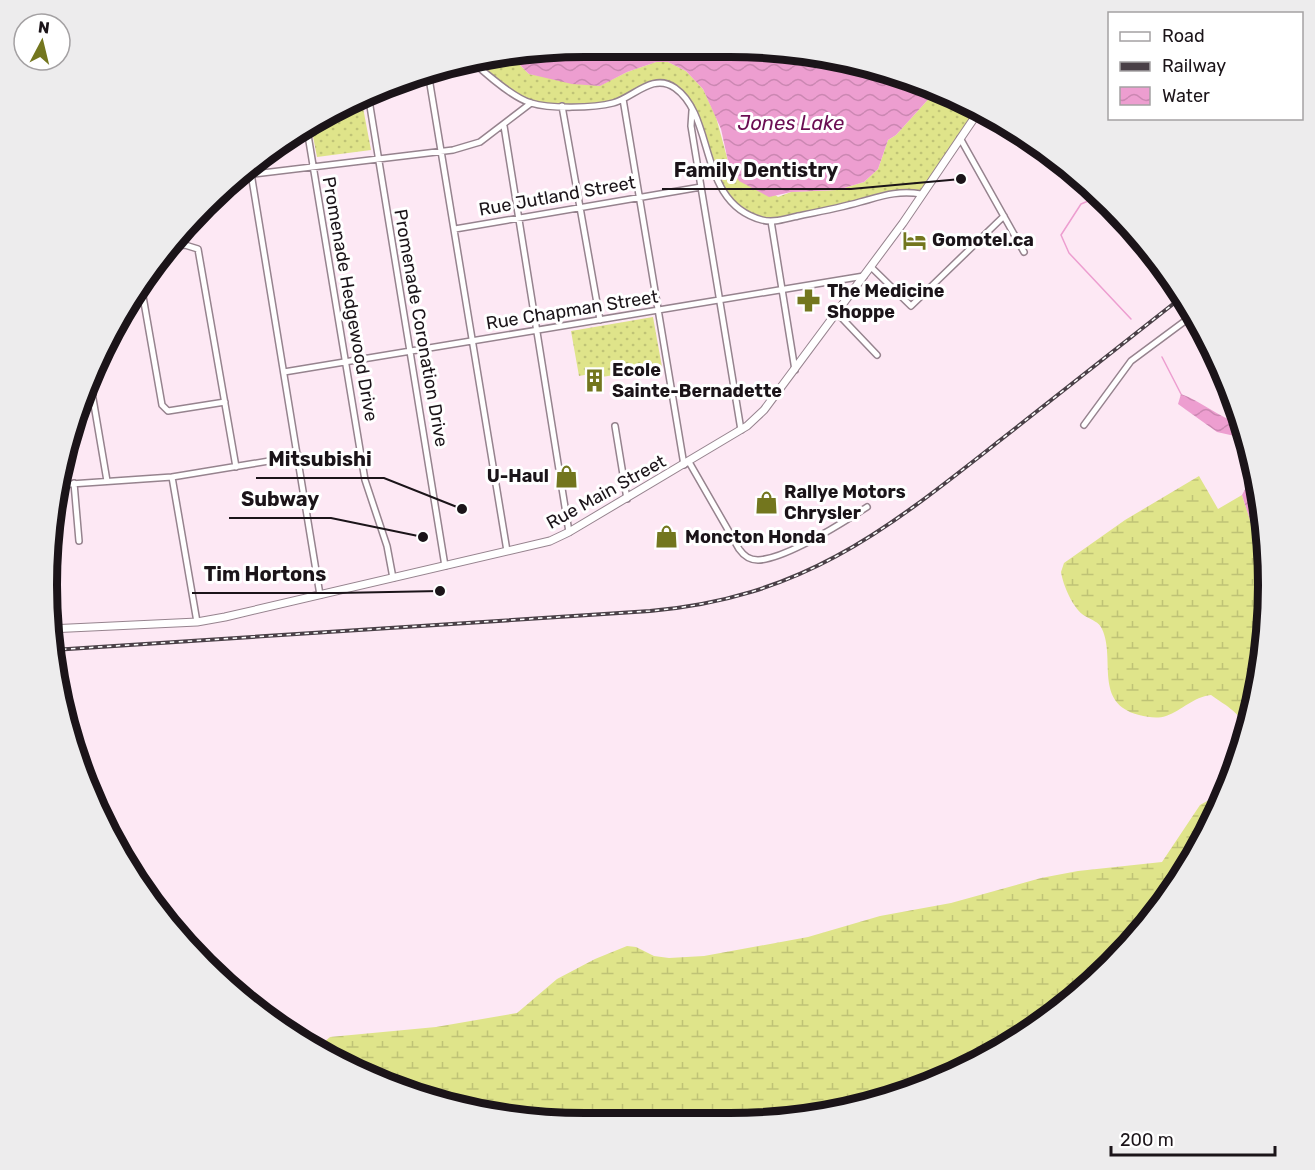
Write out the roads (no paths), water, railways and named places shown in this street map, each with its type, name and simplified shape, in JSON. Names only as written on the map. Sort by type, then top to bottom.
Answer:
[{"type":"main road","name":"Rue Main Street","points":[[59,629],[197,622],[550,541],[569,532],[687,464],[741,430],[764,410],[871,267],[975,117]]},
{"type":"street","points":[[479,68],[493,80],[531,103],[562,106],[600,105],[623,99],[646,85],[660,83],[673,86],[692,109],[708,158],[727,194],[734,203],[751,216],[771,221],[828,210],[892,192],[921,194]]},
{"type":"street","points":[[430,81],[507,551]]},
{"type":"street","points":[[623,99],[658,311],[687,464],[739,549],[751,559],[766,558],[808,541],[867,507]]},
{"type":"street","name":"Promenade Coronation Drive","points":[[369,103],[376,159],[411,351],[445,566]]},
{"type":"street","points":[[255,174],[453,150],[480,142],[504,126],[531,103]]},
{"type":"street","points":[[562,106],[600,320]]},
{"type":"street","points":[[692,109],[691,126],[741,430]]},
{"type":"street","points":[[504,126],[569,532]]},
{"type":"street","name":"Promenade Hedgewood Drive","points":[[308,136],[365,480],[387,546],[393,578]]},
{"type":"street","points":[[960,138],[1024,252]]},
{"type":"street","points":[[251,176],[320,595]]},
{"type":"street","name":"Rue Jutland Street","points":[[455,229],[701,187]]},
{"type":"street","points":[[871,267],[911,306],[1004,216]]},
{"type":"street","points":[[771,221],[795,370]]},
{"type":"street","points":[[181,245],[198,249],[236,467]]},
{"type":"street","name":"Rue Chapman Street","points":[[284,372],[864,276]]},
{"type":"street","points":[[143,297],[162,405],[168,411],[225,402]]},
{"type":"street","points":[[837,313],[877,355]]},
{"type":"street","points":[[1084,425],[1131,361],[1186,320]]},
{"type":"street","points":[[93,394],[107,481]]},
{"type":"street","points":[[615,426],[627,499]]},
{"type":"street","points":[[67,484],[172,477],[299,456]]},
{"type":"street","points":[[172,477],[197,622]]},
{"type":"street","points":[[74,483],[79,541]]},
{"type":"water","name":"Jones Lake","points":[[585,57],[765,58],[833,67],[867,75],[931,97],[896,135],[888,140],[878,169],[864,182],[837,190],[791,192],[769,197],[739,181],[728,161],[721,129],[703,89],[686,71],[668,62],[656,62],[627,72],[600,86],[572,84],[529,74],[517,62]]},
{"type":"water","points":[[1181,394],[1232,420],[1236,436],[1217,432],[1178,404]]},
{"type":"water","points":[[1248,483],[1255,537],[1242,495]]},
{"type":"waterway","points":[[1090,200],[1081,204],[1061,235],[1069,253],[1131,319]]},
{"type":"waterway","points":[[1162,357],[1181,394]]},
{"type":"railway","points":[[61,649],[650,611],[705,603],[754,591],[799,574],[841,554],[881,529],[961,471],[1175,302]]},
{"type":"place","name":"Family Dentistry","points":[[961,179]]},
{"type":"place","name":"Gomotel.ca","points":[[914,240]]},
{"type":"place","name":"The Medicine Shoppe","points":[[809,301]]},
{"type":"place","name":"Ecole Sainte-Bernadette","points":[[594,380]]},
{"type":"place","name":"U-Haul","points":[[567,476]]},
{"type":"place","name":"Rallye Motors Chrysler","points":[[766,502]]},
{"type":"place","name":"Mitsubishi","points":[[462,509]]},
{"type":"place","name":"Subway","points":[[423,537]]},
{"type":"place","name":"Moncton Honda","points":[[667,537]]},
{"type":"place","name":"Tim Hortons","points":[[440,591]]}]
